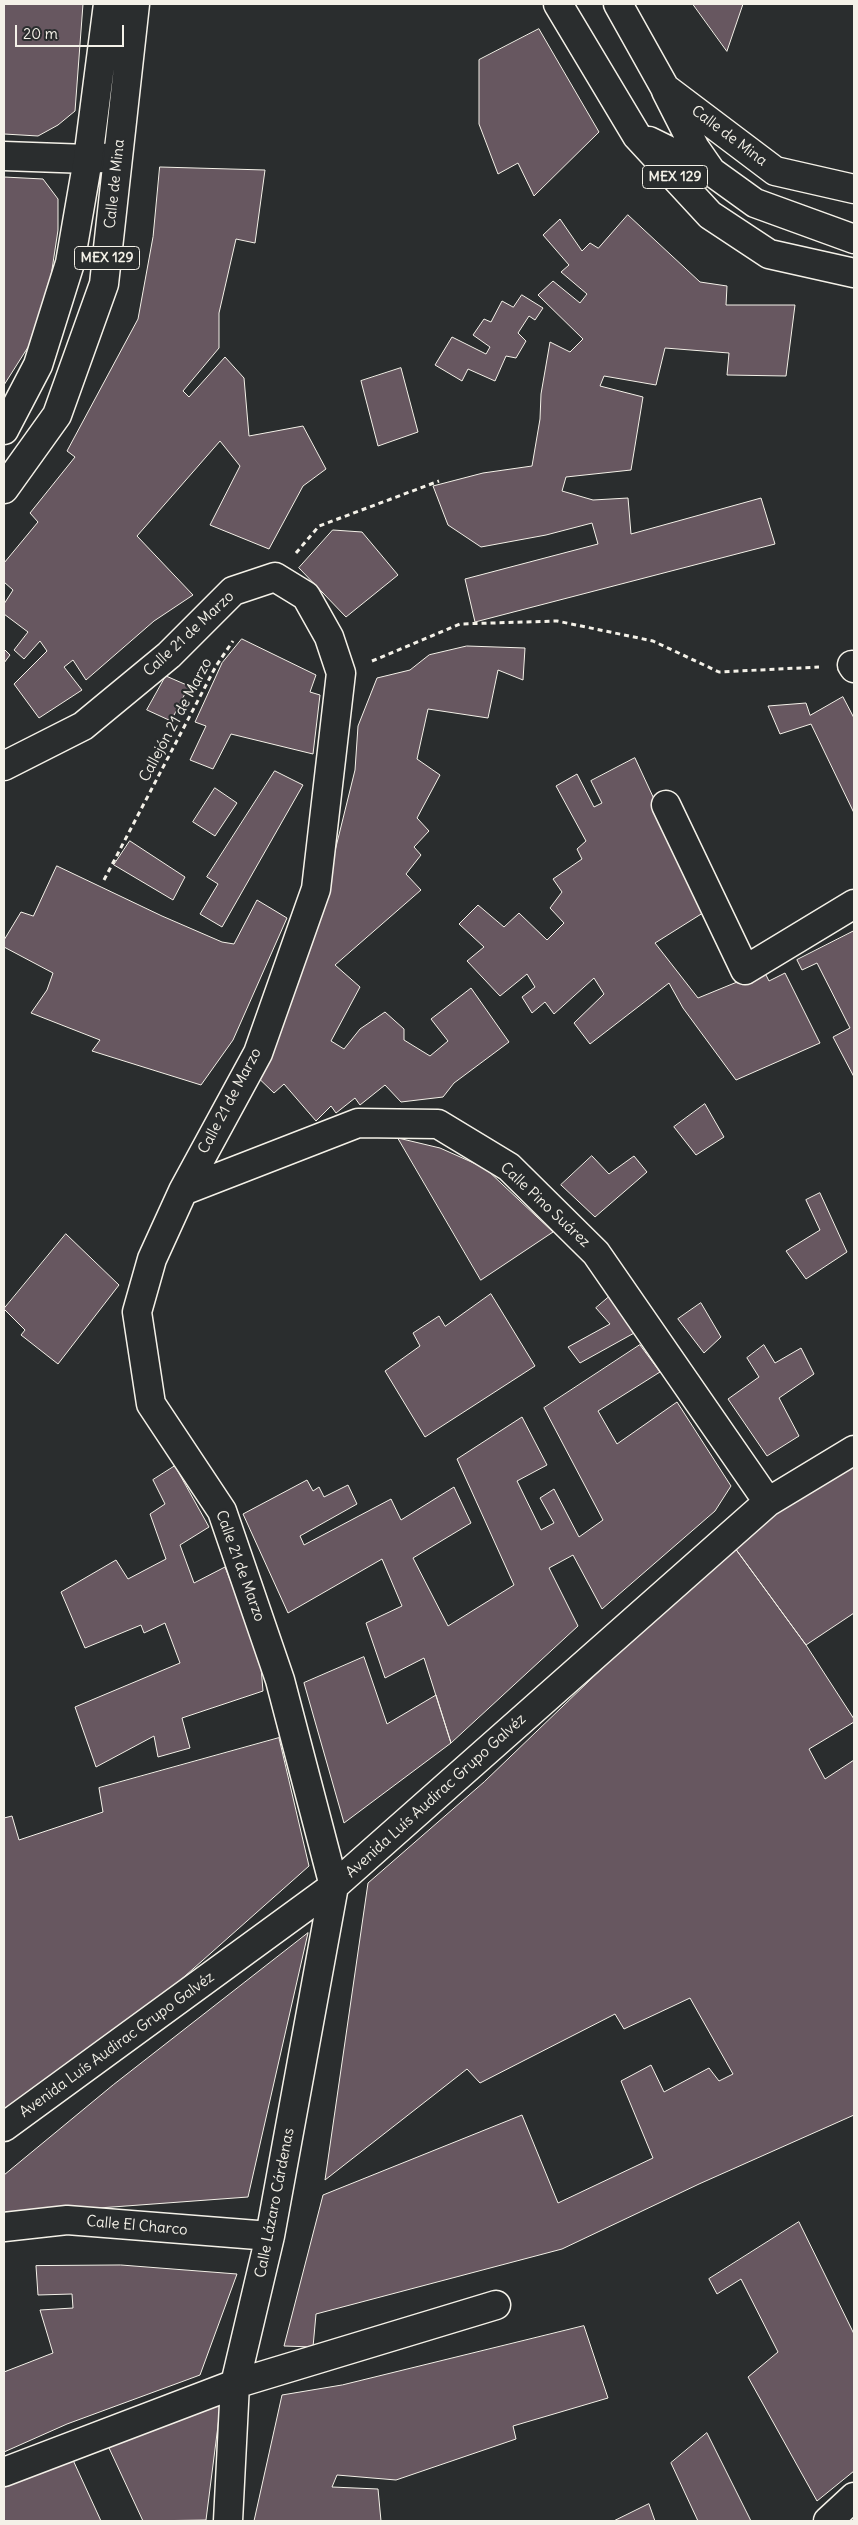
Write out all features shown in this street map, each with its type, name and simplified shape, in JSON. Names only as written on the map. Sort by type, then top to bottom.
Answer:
[{"type":"street","name":"Calle de Mina","points":[[4,430],[41,356],[70,263],[88,159],[108,4]]},
{"type":"street","name":"Calle de Mina","points":[[4,489],[57,415],[104,284],[135,4]]},
{"type":"street","name":"MEX 129","points":[[558,4],[637,136],[710,215],[769,254],[854,273]]},
{"type":"street","name":"Calle de Mina","points":[[618,4],[665,88],[687,132],[712,172]]},
{"type":"street","name":"Calle de Mina","points":[[665,88],[775,170],[854,189]]},
{"type":"street","name":"Calle de Mina","points":[[637,136],[712,172],[756,203],[854,239]]},
{"type":"street","points":[[4,156],[88,159],[117,157]]},
{"type":"street","name":"Calle 21 de Marzo","points":[[4,766],[83,726],[169,655],[233,591],[275,577],[306,596],[329,637],[341,673],[316,889],[258,1053],[183,1192],[152,1258],[137,1312],[151,1404],[222,1511],[280,1680],[334,1886]]},
{"type":"street","points":[[666,805],[745,970],[854,904]]},
{"type":"street","name":"Calle Pino Suárez","points":[[183,1192],[358,1123],[438,1124],[510,1167],[596,1253],[768,1502]]},
{"type":"street","name":"Avenida Luís Audirac Grupo Galvéz","points":[[4,2127],[334,1886],[768,1502],[854,1450]]},
{"type":"street","name":"Calle Lázaro Cárdenas","points":[[228,2521],[235,2384],[270,2236],[334,1886]]},
{"type":"street","name":"Calle El Charco","points":[[4,2228],[67,2220],[270,2236]]},
{"type":"street","points":[[4,2472],[235,2384],[496,2305]]},
{"type":"street","points":[[828,2521],[854,2497]]},
{"type":"path","points":[[275,577],[319,526],[439,481]]},
{"type":"path","points":[[341,673],[460,624],[557,621],[653,641],[719,672],[853,667]]},
{"type":"path","name":"Callejón 21 de Marzo","points":[[104,880],[216,666],[238,634]]},
{"type":"building","points":[[4,4],[83,4],[75,111],[58,125],[38,136],[4,134]]},
{"type":"building","points":[[693,4],[743,4],[727,51]]},
{"type":"building","points":[[539,29],[599,132],[534,196],[518,163],[498,174],[479,124],[479,60]]},
{"type":"building","points":[[160,167],[265,170],[255,243],[236,239],[219,313],[219,348],[183,391],[189,397],[225,357],[244,378],[249,436],[303,426],[326,469],[303,486],[269,549],[210,525],[240,466],[220,441],[137,536],[193,595],[154,621],[86,680],[73,660],[64,667],[82,690],[39,718],[14,684],[47,651],[40,641],[24,659],[14,650],[28,632],[4,614],[4,604],[13,590],[4,582],[4,563],[38,522],[30,513],[75,457],[67,451],[138,319],[153,237]]},
{"type":"building","points":[[4,177],[43,179],[58,199],[58,230],[44,322],[4,385]]},
{"type":"building","points":[[628,215],[700,282],[727,286],[726,305],[795,305],[786,376],[727,375],[729,353],[665,348],[656,385],[604,376],[600,386],[643,397],[631,470],[566,477],[562,491],[593,500],[628,498],[631,534],[761,498],[775,544],[475,622],[465,579],[598,544],[592,523],[546,535],[481,547],[448,525],[433,486],[483,473],[532,466],[550,342],[570,352],[583,339],[538,295],[553,281],[580,303],[587,294],[561,272],[569,265],[543,235],[560,219],[582,251],[590,243],[598,248]]},
{"type":"building","points":[[522,295],[543,308],[535,320],[529,316],[518,333],[526,341],[516,358],[506,356],[495,381],[468,369],[462,381],[435,365],[452,337],[486,354],[490,347],[473,335],[484,319],[491,322],[502,301],[513,307]]},
{"type":"building","points":[[401,368],[418,432],[378,446],[361,381]]},
{"type":"building","points":[[333,530],[362,532],[398,575],[346,617],[299,568]]},
{"type":"building","points":[[242,639],[316,675],[310,692],[320,695],[313,754],[231,734],[213,769],[190,760],[206,726],[195,722],[222,663]]},
{"type":"building","points":[[467,646],[525,648],[523,680],[498,670],[488,718],[428,709],[417,759],[440,775],[417,818],[429,831],[414,847],[421,855],[406,874],[421,890],[335,965],[360,987],[331,1041],[344,1049],[360,1029],[385,1012],[404,1029],[404,1040],[430,1056],[448,1041],[431,1019],[471,988],[509,1042],[454,1083],[443,1097],[401,1102],[385,1085],[360,1105],[355,1098],[336,1113],[331,1106],[316,1121],[284,1084],[274,1093],[249,1069],[291,982],[298,984],[332,863],[355,770],[358,726],[377,678],[410,670],[429,655]]},
{"type":"building","points":[[4,649],[10,655],[4,663]]},
{"type":"building","points":[[166,676],[189,686],[171,721],[147,710]]},
{"type":"building","points":[[843,697],[854,718],[854,813],[811,724],[780,734],[768,706],[806,703],[810,715]]},
{"type":"building","points":[[635,758],[706,911],[655,943],[698,998],[764,971],[769,981],[785,973],[820,1043],[736,1080],[683,1008],[669,983],[590,1044],[574,1023],[604,994],[594,978],[554,1014],[545,1002],[532,1013],[522,997],[535,987],[527,974],[500,996],[467,961],[484,947],[459,924],[478,905],[504,927],[519,913],[547,940],[564,923],[550,908],[562,892],[553,879],[582,859],[577,849],[586,841],[556,786],[577,774],[594,807],[602,803],[591,781]]},
{"type":"building","points":[[275,771],[303,785],[222,927],[200,914],[218,884],[207,877]]},
{"type":"building","points":[[215,788],[237,803],[215,836],[193,822]]},
{"type":"building","points":[[130,841],[185,877],[173,900],[114,865]]},
{"type":"building","points":[[57,866],[222,942],[234,944],[257,900],[287,918],[233,1040],[201,1085],[92,1051],[100,1040],[31,1013],[47,990],[53,973],[4,947],[4,940],[21,912],[33,916]]},
{"type":"building","points":[[854,931],[854,1077],[833,1037],[850,1028],[817,963],[802,970],[797,960]]},
{"type":"building","points":[[705,1104],[724,1137],[696,1155],[674,1127]]},
{"type":"building","points":[[398,1138],[440,1148],[485,1168],[553,1232],[481,1280]]},
{"type":"building","points":[[592,1156],[609,1174],[634,1156],[647,1172],[595,1217],[561,1185]]},
{"type":"building","points":[[820,1193],[847,1252],[806,1279],[786,1251],[820,1230],[806,1200]]},
{"type":"building","points":[[66,1234],[119,1285],[58,1364],[21,1335],[25,1330],[4,1309]]},
{"type":"building","points":[[491,1294],[535,1366],[425,1437],[385,1371],[420,1346],[413,1333],[439,1316],[445,1326]]},
{"type":"building","points":[[609,1297],[636,1332],[580,1363],[568,1347],[610,1324],[596,1308]]},
{"type":"building","points":[[701,1303],[721,1337],[704,1353],[678,1319]]},
{"type":"building","points":[[640,1345],[660,1372],[598,1411],[617,1444],[677,1402],[731,1486],[715,1511],[602,1609],[573,1555],[549,1568],[578,1626],[451,1743],[424,1658],[385,1678],[366,1623],[402,1606],[382,1559],[288,1613],[243,1514],[307,1480],[313,1491],[319,1487],[324,1497],[348,1485],[357,1504],[300,1536],[304,1545],[391,1499],[401,1520],[454,1487],[471,1523],[413,1558],[448,1626],[514,1585],[457,1459],[522,1417],[547,1465],[517,1481],[541,1530],[554,1523],[540,1498],[554,1489],[579,1537],[603,1520],[544,1408]]},
{"type":"building","points":[[764,1345],[775,1363],[801,1348],[814,1374],[779,1398],[799,1436],[767,1456],[728,1399],[759,1377],[747,1358]]},
{"type":"building","points":[[854,1457],[854,1613],[806,1645],[732,1544]]},
{"type":"building","points":[[175,1466],[209,1527],[180,1545],[194,1583],[225,1567],[260,1655],[263,1691],[182,1718],[190,1748],[158,1757],[154,1736],[96,1767],[75,1707],[180,1663],[165,1623],[144,1633],[141,1625],[85,1648],[61,1592],[116,1560],[128,1579],[166,1559],[150,1514],[165,1504],[153,1480]]},
{"type":"building","points":[[732,1544],[806,1645],[854,1719],[854,1722],[809,1749],[825,1779],[854,1760],[854,2115],[699,2184],[562,2249],[316,2314],[313,2347],[284,2346],[323,2195],[522,2115],[558,2203],[653,2158],[621,2081],[651,2065],[664,2092],[709,2068],[719,2081],[733,2074],[690,1998],[624,2029],[615,2014],[480,2083],[467,2069],[325,2180],[368,1883],[484,1782]]},
{"type":"building","points":[[364,1657],[387,1724],[436,1695],[451,1743],[344,1823],[304,1683]]},
{"type":"building","points":[[279,1738],[309,1866],[167,1992],[4,2116],[4,1818],[12,1816],[19,1840],[103,1812],[99,1788]]},
{"type":"building","points":[[308,1933],[248,2197],[4,2215],[4,2175],[113,2085]]},
{"type":"building","points":[[799,2222],[854,2334],[854,2471],[817,2501],[748,2377],[778,2352],[741,2279],[717,2294],[709,2279]]},
{"type":"building","points":[[121,2265],[237,2274],[200,2375],[67,2424],[4,2452],[4,2372],[53,2353],[40,2310],[73,2308],[72,2294],[38,2295],[36,2266]]},
{"type":"building","points":[[584,2326],[608,2398],[513,2426],[516,2439],[396,2480],[337,2475],[332,2487],[378,2489],[381,2521],[254,2521],[282,2395],[342,2385]]},
{"type":"building","points":[[221,2402],[206,2520],[143,2521],[109,2448]]},
{"type":"building","points":[[707,2433],[751,2521],[698,2521],[671,2463]]},
{"type":"building","points":[[73,2460],[101,2521],[4,2521],[4,2488]]},
{"type":"building","points":[[649,2504],[655,2521],[614,2521]]}]
